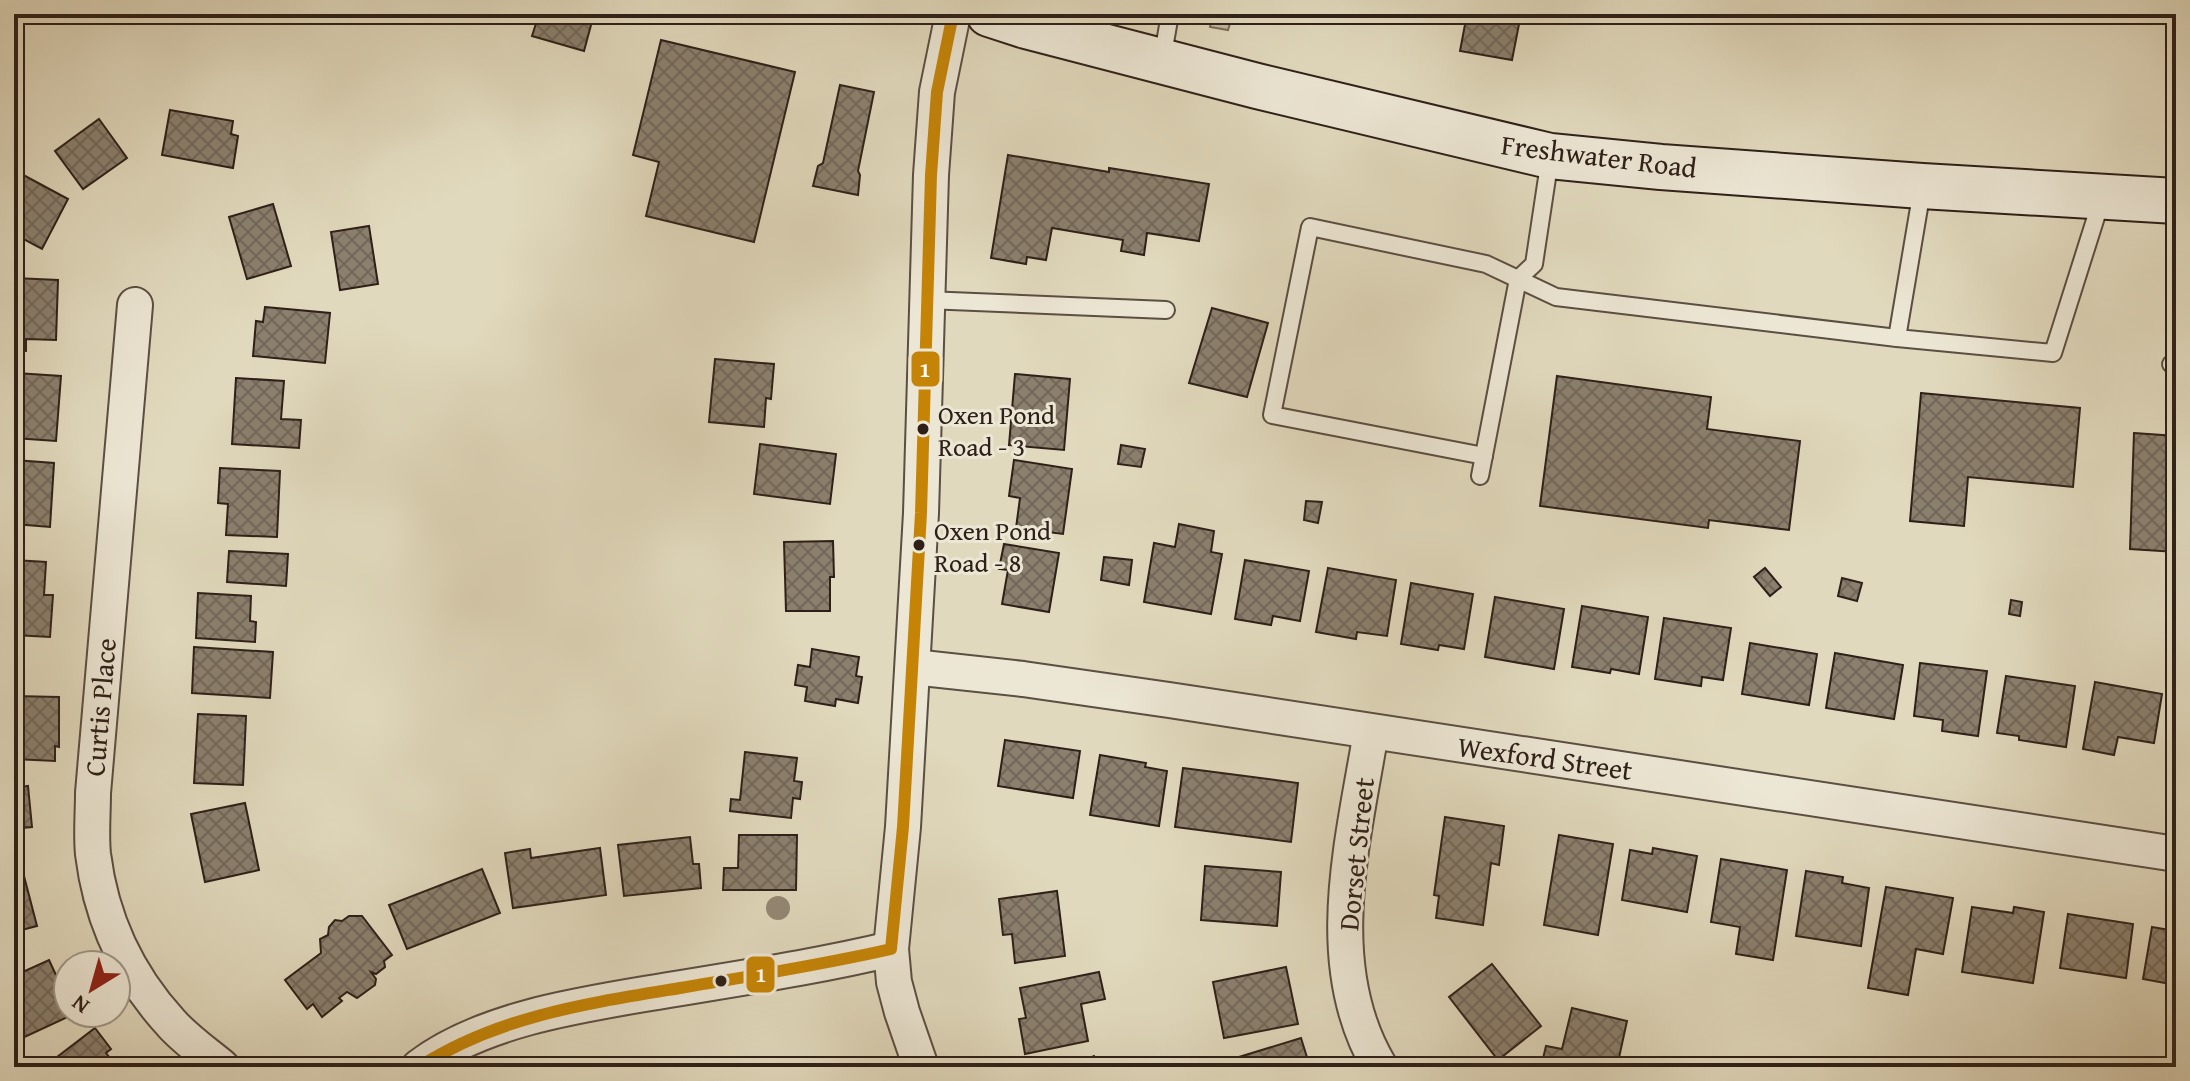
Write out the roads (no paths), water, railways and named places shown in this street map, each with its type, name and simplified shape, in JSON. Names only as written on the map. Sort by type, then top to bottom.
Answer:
[{"type":"main road","name":"Freshwater Road","points":[[989,14],[1161,61],[1550,156],[1922,186],[2176,201]]},
{"type":"street","points":[[921,1067],[894,982],[891,949],[903,827],[913,667],[937,92],[953,14]]},
{"type":"street","name":"Curtis Place","points":[[135,305],[94,777],[93,852],[100,896],[113,936],[137,981],[172,1025],[222,1067]]},
{"type":"street","name":"Wexford Street","points":[[913,667],[1023,679],[2176,854]]},
{"type":"street","name":"Dorset Street","points":[[1371,732],[1344,910],[1347,964],[1354,1009],[1369,1049],[1380,1067]]},
{"type":"street","points":[[419,1067],[475,1036],[588,1004],[780,972],[891,949]]},
{"type":"lane","points":[[1161,61],[1170,14]]},
{"type":"lane","points":[[1480,476],[1518,279],[1534,264],[1550,156]]},
{"type":"lane","points":[[1897,338],[1922,186]]},
{"type":"lane","points":[[1484,456],[1272,415],[1310,227],[1486,264],[1556,297],[1897,338],[2053,353],[2102,197]]},
{"type":"lane","points":[[926,300],[1166,310]]},
{"type":"place","name":"Oxen Pond Road - 3","points":[[923,429]]},
{"type":"place","name":"Oxen Pond Road - 8","points":[[919,545]]}]
